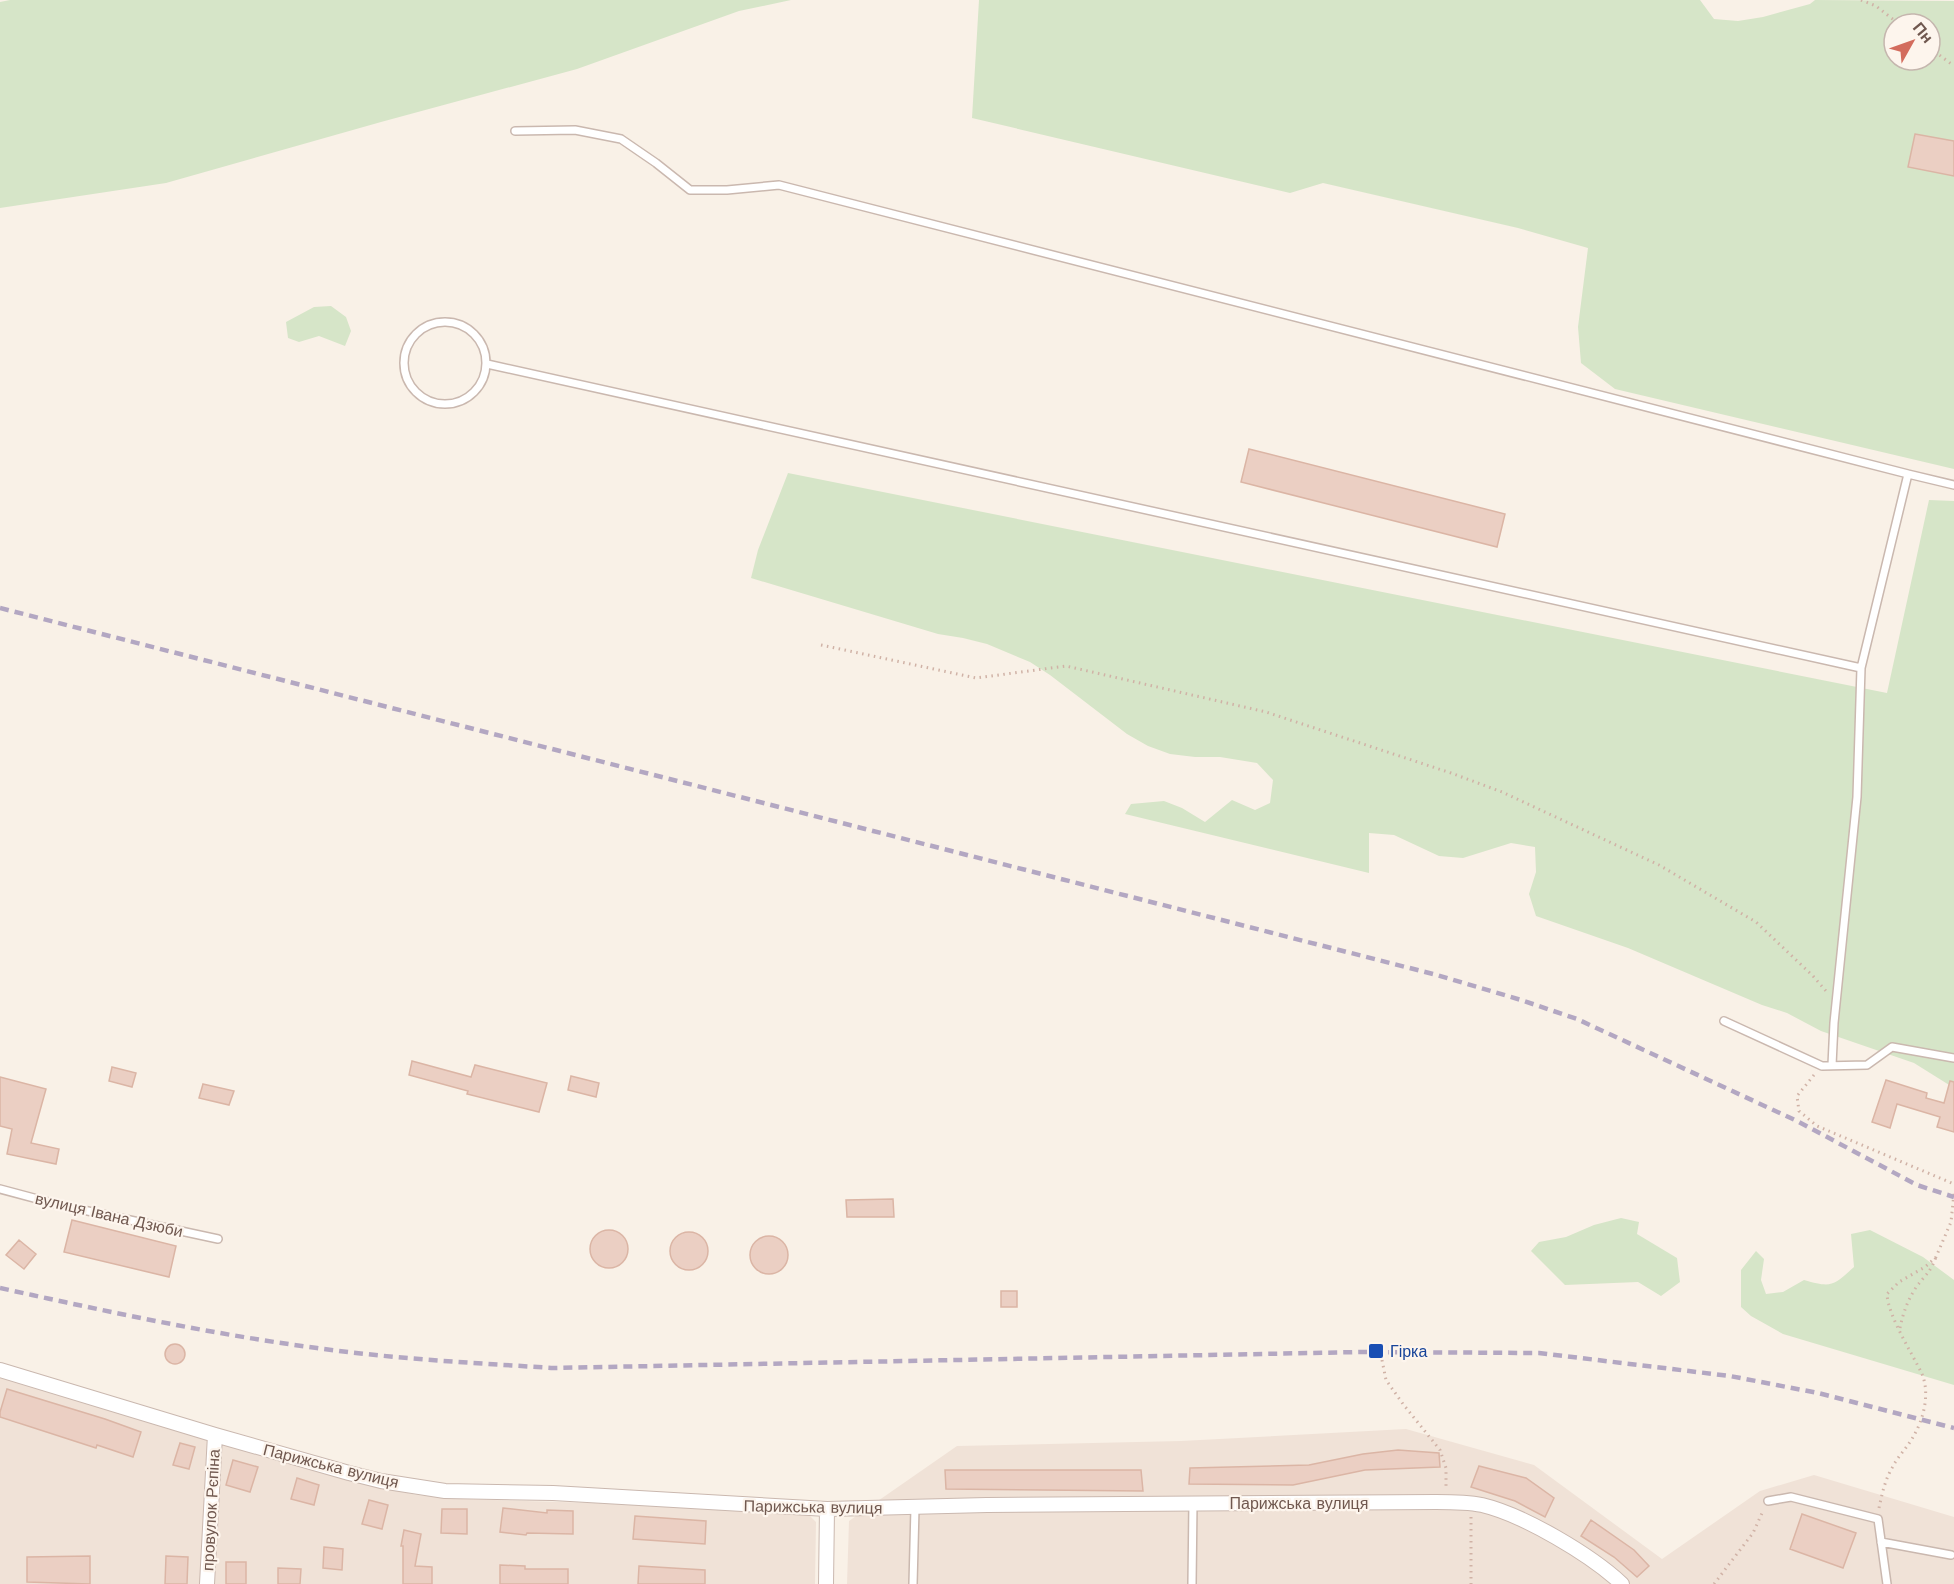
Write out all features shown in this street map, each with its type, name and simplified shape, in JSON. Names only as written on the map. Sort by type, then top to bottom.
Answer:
[{"type":"street","name":"Парижська вулиця","points":[[0,1370],[215,1435],[381,1481],[445,1491],[553,1493],[827,1509],[1193,1503],[1471,1503],[1499,1510],[1557,1538],[1622,1584]]},
{"type":"street","name":"провулок Рєпіна","points":[[207,1584],[215,1435]]},
{"type":"street","points":[[826,1584],[827,1509]]},
{"type":"lane","points":[[515,131],[575,130],[621,139],[690,190],[727,190],[779,185],[1954,485]]},
{"type":"lane","points":[[446,321],[463,325],[476,335],[484,348],[487,364],[483,380],[474,393],[460,402],[444,405],[429,402],[416,392],[406,379],[403,363],[406,348],[415,333],[429,324],[446,321]]},
{"type":"lane","points":[[487,364],[1861,668]]},
{"type":"lane","points":[[1832,1065],[1857,797],[1861,668],[1908,474]]},
{"type":"lane","points":[[1724,1021],[1822,1066],[1867,1065],[1892,1047],[1954,1058]]},
{"type":"lane","name":"вулиця Івана Дзюби","points":[[0,1189],[60,1205],[218,1239]]},
{"type":"lane","points":[[1768,1502],[1791,1497],[1878,1519],[1887,1584]]},
{"type":"lane","points":[[1192,1584],[1193,1503]]},
{"type":"lane","points":[[913,1584],[915,1508]]},
{"type":"lane","points":[[1881,1542],[1951,1555]]},
{"type":"path","points":[[1861,0],[1884,12]]},
{"type":"path","points":[[821,645],[976,678],[1066,666],[1266,712],[1451,773],[1502,792],[1659,865],[1756,922],[1813,976],[1836,1003]]},
{"type":"path","points":[[1822,1066],[1797,1096],[1799,1111],[1817,1126],[1954,1184]]},
{"type":"path","points":[[1900,1329],[1904,1311],[1917,1286],[1931,1271],[1951,1222],[1954,1193]]},
{"type":"path","points":[[1878,1519],[1882,1491],[1891,1469],[1913,1438],[1920,1422],[1926,1394],[1926,1384],[1887,1302],[1887,1294],[1899,1282],[1936,1257]]},
{"type":"path","points":[[1382,1360],[1386,1380],[1402,1404],[1440,1450],[1446,1468],[1446,1502]]},
{"type":"path","points":[[1714,1584],[1753,1533],[1768,1502]]},
{"type":"path","points":[[1471,1503],[1471,1584]]},
{"type":"shaded area","points":[[0,1377],[366,1484],[417,1495],[809,1515],[816,1522],[815,1584],[0,1584]]},
{"type":"shaded area","points":[[1406,1429],[1534,1465],[1662,1559],[1760,1491],[1814,1475],[1954,1517],[1954,1584],[847,1584],[849,1521],[957,1446],[1181,1441]]},
{"type":"green space","points":[[10,0],[791,0],[739,11],[577,69],[166,183],[0,208],[0,2]]},
{"type":"green space","points":[[979,0],[1700,0],[1714,19],[1738,21],[1763,17],[1810,4],[1815,0],[1954,1],[1954,469],[1615,389],[1581,363],[1578,327],[1588,248],[1518,228],[1323,183],[1290,193],[972,118]]},
{"type":"green space","points":[[331,306],[346,317],[351,331],[345,346],[319,336],[299,342],[288,338],[286,322],[314,307]]},
{"type":"green space","points":[[788,473],[1887,693],[1929,500],[1954,501],[1954,1088],[1914,1063],[1821,1031],[1787,1013],[1762,1005],[1628,948],[1536,916],[1529,894],[1536,872],[1535,847],[1511,843],[1463,858],[1439,856],[1394,835],[1369,833],[1369,873],[1125,814],[1131,804],[1164,801],[1182,808],[1205,822],[1232,800],[1255,810],[1270,803],[1273,780],[1257,763],[1220,757],[1170,754],[1148,746],[1127,734],[1030,662],[987,644],[938,634],[751,578],[758,550]]},
{"type":"green space","points":[[1621,1218],[1639,1222],[1637,1234],[1677,1258],[1680,1282],[1661,1296],[1638,1282],[1565,1285],[1531,1251],[1539,1242],[1566,1237],[1594,1225]]},
{"type":"green space","points":[[1870,1230],[1923,1257],[1954,1280],[1954,1385],[1783,1334],[1751,1316],[1741,1307],[1741,1270],[1756,1251],[1764,1259],[1761,1280],[1766,1294],[1783,1292],[1804,1280],[1832,1284],[1854,1267],[1851,1234]]},
{"type":"building","points":[[1915,134],[1954,141],[1954,176],[1908,167]]},
{"type":"building","points":[[1249,449],[1505,514],[1497,547],[1241,482]]},
{"type":"building","points":[[412,1061],[471,1077],[475,1065],[547,1083],[539,1112],[467,1094],[468,1091],[409,1075]]},
{"type":"building","points":[[112,1067],[136,1073],[132,1087],[109,1081]]},
{"type":"building","points":[[571,1076],[599,1083],[596,1097],[568,1090]]},
{"type":"building","points":[[0,1077],[46,1089],[31,1143],[59,1149],[56,1164],[7,1154],[12,1129],[0,1126]]},
{"type":"building","points":[[1886,1080],[1927,1093],[1926,1098],[1944,1103],[1950,1081],[1954,1082],[1954,1132],[1937,1127],[1940,1117],[1897,1104],[1890,1128],[1872,1122]]},
{"type":"building","points":[[203,1084],[234,1091],[229,1105],[199,1098]]},
{"type":"building","points":[[893,1199],[894,1217],[847,1217],[846,1200]]},
{"type":"building","points":[[72,1220],[176,1246],[169,1277],[64,1252]]},
{"type":"building","points":[[609,1230],[623,1235],[628,1249],[623,1263],[609,1268],[595,1263],[590,1249],[595,1235]]},
{"type":"building","points":[[689,1232],[703,1237],[708,1251],[703,1265],[689,1270],[675,1265],[670,1251],[675,1237]]},
{"type":"building","points":[[769,1236],[783,1241],[788,1255],[783,1269],[769,1274],[755,1269],[750,1255],[755,1241]]},
{"type":"building","points":[[19,1240],[36,1254],[24,1269],[6,1255]]},
{"type":"building","points":[[1001,1291],[1017,1291],[1017,1307],[1001,1307]]},
{"type":"building","points":[[175,1344],[182,1347],[185,1354],[182,1361],[175,1364],[168,1361],[165,1354],[168,1347]]},
{"type":"building","points":[[7,1389],[141,1432],[133,1457],[97,1445],[96,1448],[0,1417]]},
{"type":"building","points":[[180,1443],[195,1447],[189,1469],[173,1465]]},
{"type":"building","points":[[1398,1450],[1439,1453],[1440,1467],[1365,1470],[1293,1485],[1189,1484],[1190,1468],[1309,1465],[1363,1454]]},
{"type":"building","points":[[233,1460],[258,1467],[250,1492],[226,1485]]},
{"type":"building","points":[[1479,1466],[1526,1478],[1554,1498],[1545,1517],[1515,1501],[1471,1487]]},
{"type":"building","points":[[945,1470],[1141,1470],[1143,1491],[946,1489]]},
{"type":"building","points":[[297,1478],[319,1485],[314,1505],[291,1499]]},
{"type":"building","points":[[369,1500],[388,1505],[382,1529],[362,1524]]},
{"type":"building","points":[[503,1508],[547,1513],[547,1510],[573,1511],[573,1534],[527,1533],[526,1535],[500,1532]]},
{"type":"building","points":[[442,1509],[467,1509],[467,1534],[441,1533]]},
{"type":"building","points":[[1802,1514],[1856,1533],[1843,1568],[1790,1549]]},
{"type":"building","points":[[635,1516],[706,1521],[705,1544],[633,1539]]},
{"type":"building","points":[[1591,1520],[1634,1550],[1649,1566],[1637,1577],[1614,1557],[1581,1536]]},
{"type":"building","points":[[404,1530],[421,1534],[415,1566],[432,1567],[432,1584],[403,1584],[403,1546],[401,1546]]},
{"type":"building","points":[[324,1547],[343,1549],[342,1570],[323,1568]]},
{"type":"building","points":[[90,1556],[90,1584],[27,1582],[27,1557]]},
{"type":"building","points":[[166,1556],[188,1557],[187,1584],[165,1584]]},
{"type":"building","points":[[226,1562],[246,1562],[246,1584],[226,1584]]},
{"type":"building","points":[[500,1565],[525,1566],[525,1569],[568,1569],[568,1584],[500,1584]]},
{"type":"building","points":[[639,1566],[705,1570],[705,1584],[638,1584]]},
{"type":"building","points":[[278,1568],[301,1569],[300,1584],[278,1584]]},
{"type":"railway","points":[[0,608],[1437,975],[1521,1000],[1577,1019],[1797,1121],[1917,1185],[1954,1197]]},
{"type":"railway","points":[[0,1288],[237,1336],[346,1352],[553,1368],[1361,1352],[1539,1353],[1730,1376],[1818,1393],[1954,1428]]},
{"type":"place","name":"Гірка","points":[[1376,1351]]}]
